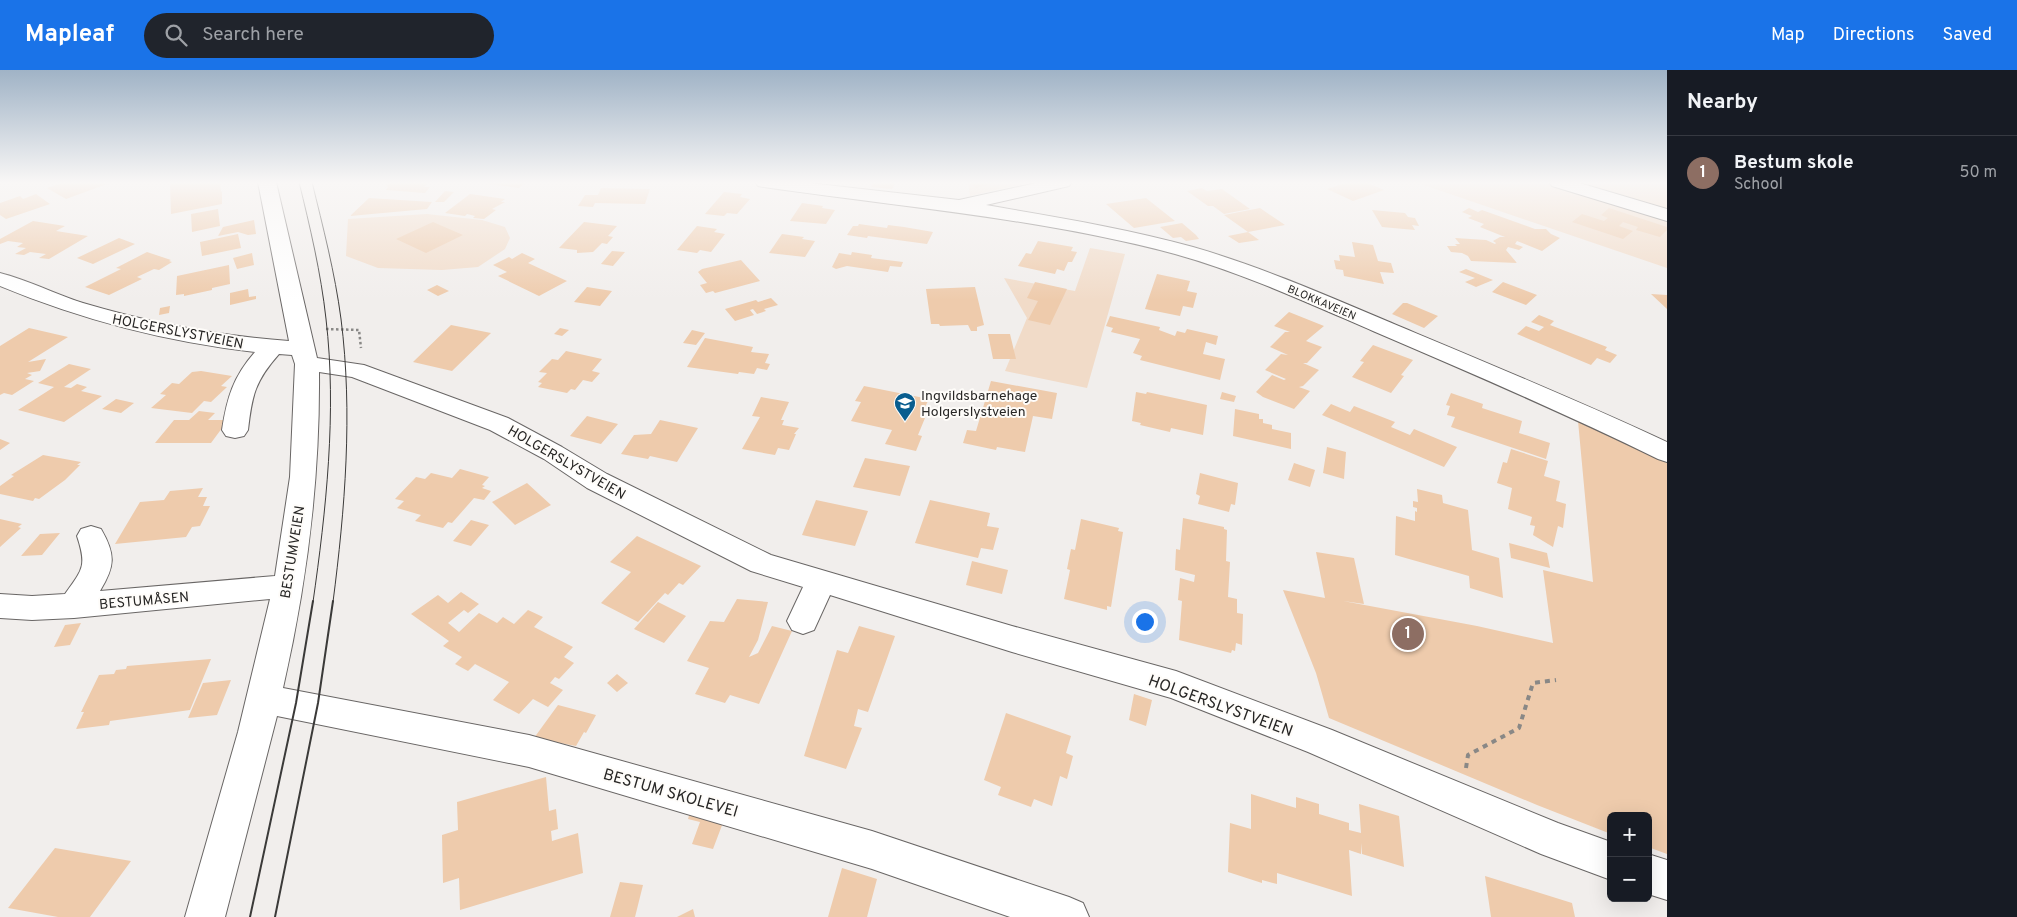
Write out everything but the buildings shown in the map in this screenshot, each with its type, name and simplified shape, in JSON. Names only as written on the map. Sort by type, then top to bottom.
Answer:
[{"type":"street","name":"BESTUMVEIEN","points":[[206,917],[264,699],[288,586],[299,519],[305,458],[310,347],[277,222]]},
{"type":"street","name":"BLOKKAVEIEN","points":[[1047,222],[1118,234],[1184,251],[1238,268],[1577,410],[1667,453]]},
{"type":"street","name":"HOLGERSLYSTVEIEN","points":[[0,279],[123,322],[165,331],[272,348],[310,347],[345,368],[361,372],[498,424],[554,453],[596,481],[761,563],[1176,685],[1320,741],[1555,841],[1607,860]]},
{"type":"street","points":[[235,430],[240,395],[247,377],[272,348]]},
{"type":"street","points":[[74,606],[92,577],[97,565],[98,555],[91,536]]},
{"type":"street","points":[[803,621],[821,581]]},
{"type":"street","name":"BESTUMÅSEN","points":[[0,606],[32,608],[74,606],[288,586]]},
{"type":"street","name":"BESTUM SKOLEVEI","points":[[264,699],[317,708],[529,752],[872,850],[1069,917]]},
{"type":"street","points":[[1652,875],[1667,880]]},
{"type":"path","points":[[310,347],[359,330],[362,358],[361,372]]},
{"type":"path","points":[[1464,774],[1468,756],[1519,728],[1533,683],[1556,680]]},
{"type":"shaded area","points":[[348,222],[487,222],[505,227],[510,238],[505,249],[478,267],[442,270],[378,268],[346,256]]},
{"type":"shaded area","points":[[1531,222],[1667,222],[1667,268]]},
{"type":"shaded area","points":[[1090,248],[1125,254],[1087,388],[1005,371],[1027,318],[1004,278],[1075,291]]},
{"type":"tram line","points":[[308,222],[324,302],[330,390],[326,497],[313,602]]},
{"type":"tram line","points":[[321,222],[341,319],[347,390],[344,496],[333,602]]},
{"type":"tram line","points":[[250,917],[296,703],[313,601]]},
{"type":"tram line","points":[[275,917],[318,703],[333,601]]},
{"type":"place","name":"Ingvildsbarnehage Holgerslystveien","points":[[905,422]]},
{"type":"place","name":"Bestum skole","points":[[1408,634]]}]
